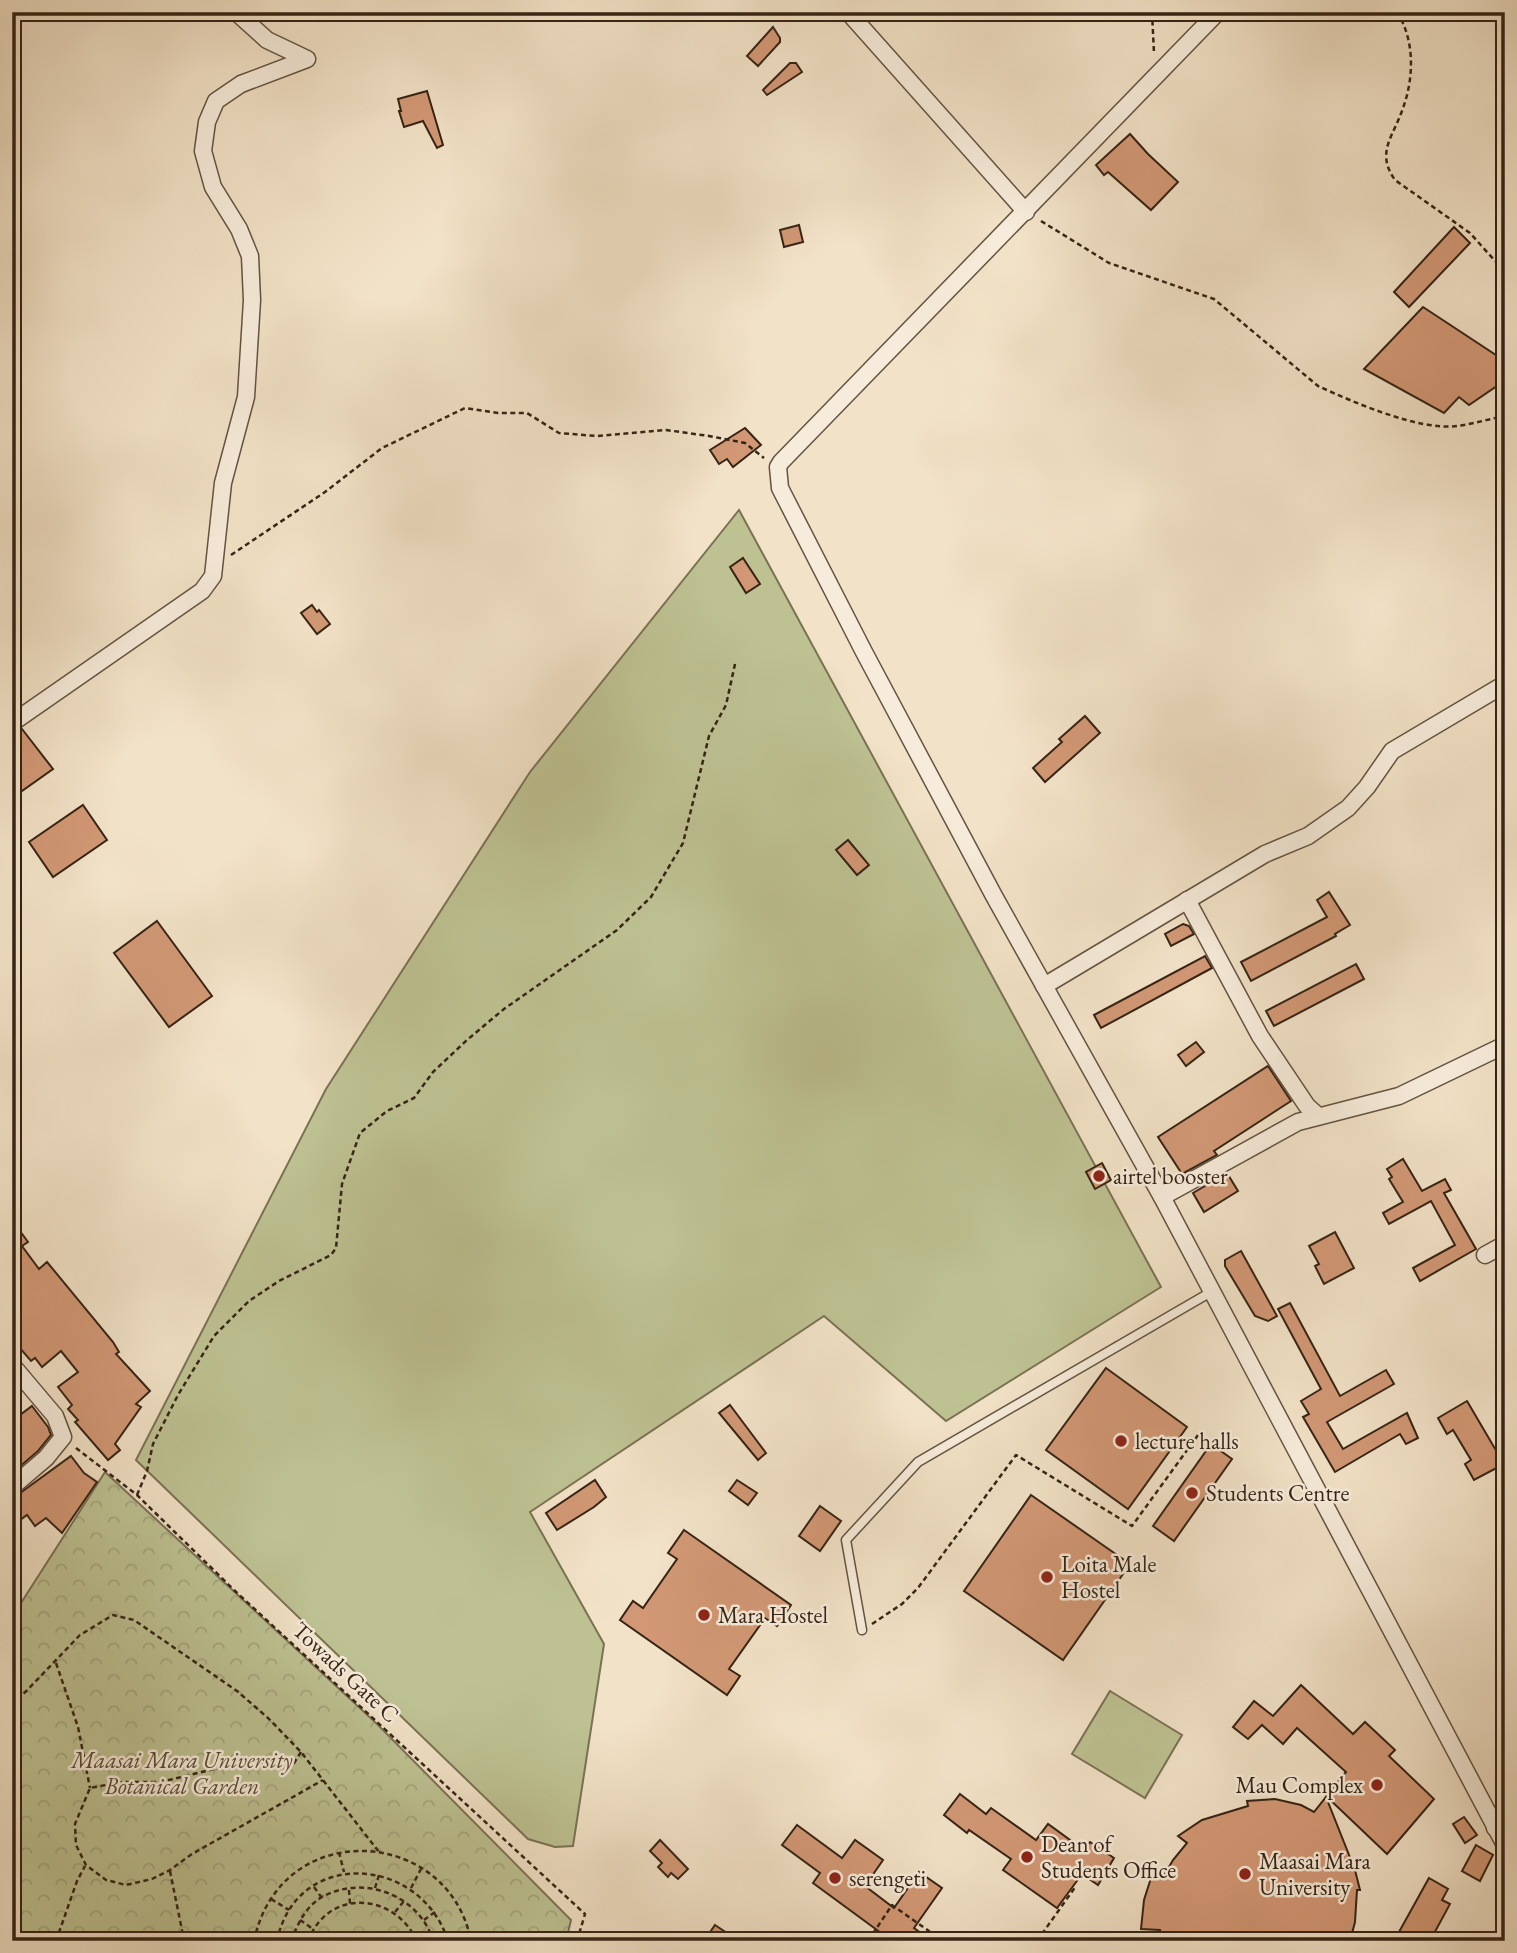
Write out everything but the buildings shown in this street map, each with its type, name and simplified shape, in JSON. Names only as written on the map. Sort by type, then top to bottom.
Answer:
[{"type":"street","points":[[12,723],[202,590],[213,576],[223,483],[246,397],[252,300],[250,256],[239,229],[214,187],[202,151],[207,122],[216,101],[241,84],[307,59],[267,40],[236,12]]},
{"type":"street","points":[[848,12],[1026,212]]},
{"type":"street","points":[[1218,12],[778,467],[780,488],[788,508],[929,774],[1162,1197],[1505,1845]]},
{"type":"street","points":[[1044,986],[1265,854],[1308,836],[1348,808],[1367,787],[1392,751],[1505,684]]},
{"type":"street","points":[[1187,900],[1260,1037],[1307,1106],[1317,1115]]},
{"type":"street","points":[[1162,1197],[1297,1122],[1399,1096],[1505,1045]]},
{"type":"street","points":[[1485,1255],[1505,1244]]},
{"type":"street","points":[[12,1366],[55,1416],[64,1437],[46,1458],[12,1487]]},
{"type":"street","points":[[1495,1828],[1505,1807]]},
{"type":"lane","points":[[862,1630],[846,1540],[918,1462],[1211,1292]]},
{"type":"path","points":[[1152,12],[1156,78]]},
{"type":"path","points":[[1397,12],[1405,24],[1408,37],[1410,76],[1403,108],[1388,141],[1388,170],[1395,180],[1470,233],[1505,272]]},
{"type":"path","points":[[1026,212],[1109,263],[1214,299],[1318,386],[1338,396],[1407,421],[1455,427],[1505,416]]},
{"type":"path","points":[[213,576],[228,557],[325,492],[382,449],[465,408],[498,413],[527,413],[559,433],[597,436],[666,430],[733,441],[748,444],[778,467]]},
{"type":"path","points":[[137,1495],[147,1471],[153,1444],[178,1395],[214,1336],[249,1301],[279,1280],[331,1255],[336,1248],[342,1184],[360,1133],[387,1111],[414,1098],[433,1072],[503,1009],[617,930],[651,897],[683,843],[709,736],[726,705],[735,664]]},
{"type":"path","points":[[862,1630],[882,1619],[918,1588],[1016,1455],[1132,1526],[1198,1435]]},
{"type":"path","name":"Towads Gate C","points":[[64,1437],[137,1495],[234,1590],[584,1914],[577,1941]]},
{"type":"path","points":[[12,1706],[80,1635],[113,1615],[134,1620],[237,1691],[268,1718],[301,1752],[379,1852]]},
{"type":"path","points":[[55,1661],[78,1727],[90,1788],[75,1824],[76,1845],[86,1865],[106,1880],[126,1885],[152,1879],[323,1780]]},
{"type":"path","points":[[90,1788],[122,1782],[161,1782],[218,1768],[254,1763],[294,1763],[301,1752]]},
{"type":"path","points":[[170,1870],[183,1940],[209,1935],[253,1941],[270,1899],[294,1873],[313,1861],[339,1852],[379,1852],[421,1869],[440,1885],[456,1902],[464,1917],[471,1940],[463,1941]]},
{"type":"path","points":[[339,1852],[344,1873]]},
{"type":"path","points":[[56,1941],[77,1881],[86,1865]]},
{"type":"path","points":[[410,1889],[421,1869]]},
{"type":"path","points":[[277,1941],[289,1910],[298,1898],[330,1877],[344,1873],[379,1875],[410,1889],[435,1912],[448,1941]]},
{"type":"path","points":[[375,1888],[379,1875]]},
{"type":"path","points":[[1037,1941],[1076,1886]]},
{"type":"path","points":[[314,1887],[322,1898]]},
{"type":"path","points":[[348,1888],[351,1904]]},
{"type":"path","points":[[291,1941],[300,1920],[322,1898],[348,1888],[375,1888],[404,1901],[423,1921],[433,1941]]},
{"type":"path","points":[[270,1899],[289,1910]]},
{"type":"path","points":[[395,1913],[404,1901]]},
{"type":"path","points":[[308,1941],[313,1929],[334,1909],[372,1902],[395,1913],[410,1928],[417,1941]]},
{"type":"path","points":[[867,1941],[892,1905],[943,1941]]},
{"type":"path","points":[[423,1921],[435,1912]]},
{"type":"path","points":[[300,1920],[313,1929]]},
{"type":"green space","points":[[739,510],[1161,1287],[946,1421],[824,1316],[530,1512],[604,1644],[573,1846],[555,1847],[528,1839],[136,1460],[326,1089],[530,772]]},
{"type":"green space","name":"Maasai Mara University Botanical Garden","points":[[105,1472],[376,1723],[571,1920],[566,1941],[12,1941],[12,1617]]},
{"type":"green space","points":[[1110,1691],[1182,1735],[1145,1798],[1072,1754]]},
{"type":"place","name":"airtel booster","points":[[1099,1176]]},
{"type":"place","name":"lecture halls","points":[[1121,1441]]},
{"type":"place","name":"Students Centre","points":[[1192,1493]]},
{"type":"place","name":"Loita Male Hostel","points":[[1047,1577]]},
{"type":"place","name":"Mara Hostel","points":[[704,1615]]},
{"type":"place","name":"Mau Complex","points":[[1377,1785]]},
{"type":"place","name":"Dean of Students Office","points":[[1027,1857]]},
{"type":"place","name":"Maasai Mara University","points":[[1245,1874]]},
{"type":"place","name":"serengeti","points":[[835,1878]]}]
